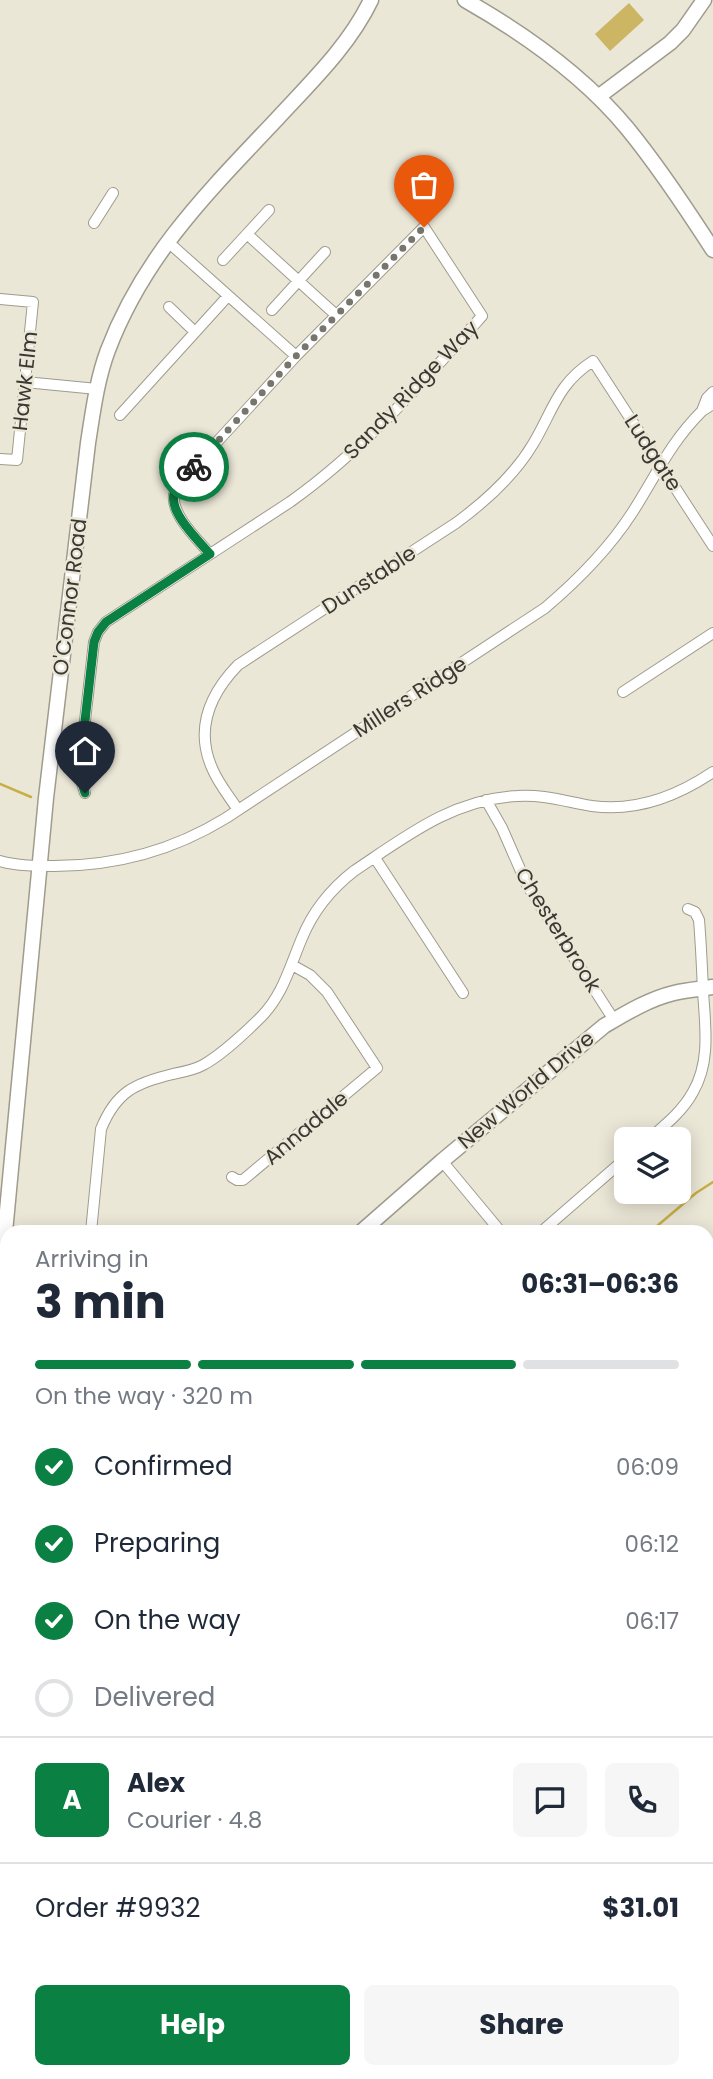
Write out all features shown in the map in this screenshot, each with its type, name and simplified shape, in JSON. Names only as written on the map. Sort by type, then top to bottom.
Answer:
[{"type":"main road","name":"O'Connor Road","points":[[3,1225],[64,642],[87,456],[97,390],[107,352],[121,318],[167,240],[339,50],[371,0]]},
{"type":"main road","points":[[465,0],[499,19],[548,54],[598,97],[626,126],[660,170],[713,250]]},
{"type":"main road","points":[[598,97],[670,43],[683,30],[704,0]]},
{"type":"main road","name":"New World Drive","points":[[368,1225],[584,1041],[614,1020],[660,998],[708,987]]},
{"type":"street","points":[[94,223],[113,194]]},
{"type":"street","points":[[223,260],[269,210]]},
{"type":"street","name":"Sandy Ridge Way","points":[[85,793],[79,773],[94,642],[106,622],[130,601],[210,554],[309,488],[361,445],[394,413],[482,316],[424,227],[336,315]]},
{"type":"street","points":[[210,554],[181,520],[175,507],[174,495],[183,480],[336,315],[247,234]]},
{"type":"street","points":[[167,240],[296,356]]},
{"type":"street","points":[[272,310],[325,252]]},
{"type":"street","points":[[120,415],[228,296]]},
{"type":"street","name":"Hawk Elm","points":[[0,299],[33,303],[17,460],[0,459]]},
{"type":"street","points":[[169,307],[195,332]]},
{"type":"street","name":"Ludgate","points":[[593,361],[713,546]]},
{"type":"street","name":"Dunstable","points":[[238,810],[211,766],[205,740],[208,712],[214,695],[225,679],[239,665],[477,507],[519,465],[567,382],[593,361]]},
{"type":"street","points":[[25,382],[97,390]]},
{"type":"street","name":"Millers Ridge","points":[[702,411],[707,398],[713,392]]},
{"type":"street","name":"Millers Ridge","points":[[0,861],[40,866],[80,866],[149,853],[210,828],[545,608],[573,584],[615,538],[669,450],[702,411],[713,404]]},
{"type":"street","points":[[623,692],[713,633]]},
{"type":"street","points":[[92,1225],[101,1129],[115,1103],[140,1083],[197,1068],[212,1060],[265,1012],[278,995],[319,907],[342,880],[437,817],[454,809],[486,800],[516,796],[536,796],[593,806],[626,807],[666,798],[713,772]]},
{"type":"street","name":"Chesterbrook","points":[[486,800],[502,828],[527,885],[614,1020]]},
{"type":"street","points":[[375,858],[463,993]]},
{"type":"street","points":[[662,1127],[679,1112],[697,1084],[705,1049],[708,987],[699,920],[695,912],[688,909]]},
{"type":"street","name":"Annadale","points":[[232,1177],[243,1180],[377,1068],[327,992],[310,975],[292,965]]},
{"type":"street","points":[[442,1161],[495,1225]]},
{"type":"street","points":[[549,1225],[614,1168]]},
{"type":"shaded area","points":[[629,3],[644,20],[610,51],[595,34]]},
{"type":"waterway","points":[[0,784],[31,797]]},
{"type":"waterway","points":[[658,1225],[713,1182]]},
{"type":"way so far","points":[[194,467],[296,356],[424,227]]},
{"type":"route","points":[[85,793],[79,773],[94,642],[98,632],[106,622],[210,554],[181,520],[175,507],[174,495],[194,467]]}]
